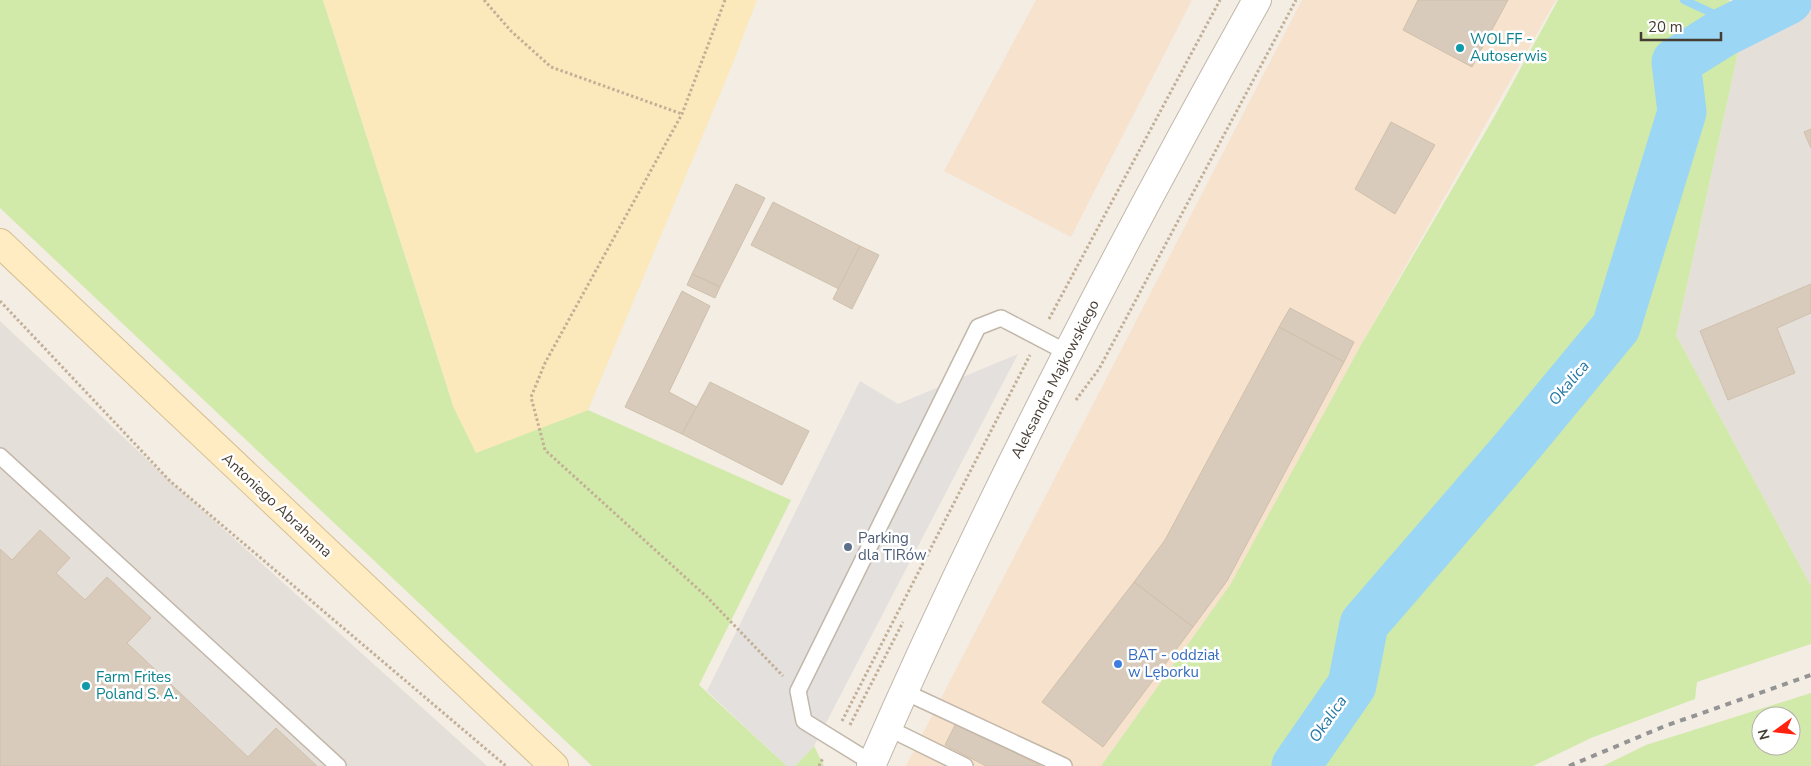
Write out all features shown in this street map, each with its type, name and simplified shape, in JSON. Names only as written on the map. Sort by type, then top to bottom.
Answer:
[{"type":"main road","name":"Antoniego Abrahama","points":[[0,243],[554,766]]},
{"type":"street","name":"Aleksandra Majkowskiego","points":[[872,764],[966,556],[1068,353],[1178,141],[1257,0]]},
{"type":"lane","points":[[872,764],[804,721],[798,691],[978,328],[1001,318],[1068,353]]},
{"type":"lane","points":[[0,456],[338,766]]},
{"type":"lane","points":[[905,692],[1064,766]]},
{"type":"lane","points":[[888,728],[965,766]]},
{"type":"path","points":[[484,0],[511,31],[551,67],[682,114]]},
{"type":"path","points":[[725,0],[682,114],[545,363],[531,398],[544,450],[707,597],[798,691]]},
{"type":"path","points":[[819,766],[1039,338],[1220,0]]},
{"type":"path","points":[[1074,401],[1099,370],[1296,0]]},
{"type":"path","points":[[0,301],[170,481],[506,766]]},
{"type":"shaded area","points":[[1036,0],[1192,0],[1071,237],[944,171]]},
{"type":"shaded area","points":[[1302,0],[1556,0],[1361,345],[1230,585],[1101,766],[906,766]]},
{"type":"shaded area","points":[[1811,8],[1811,586],[1676,335],[1741,39]]},
{"type":"shaded area","points":[[0,321],[170,481],[487,766],[0,766]]},
{"type":"shaded area","name":"Parking dla TIRów","points":[[1018,354],[814,746],[795,766],[787,766],[707,691],[860,381],[898,404]]},
{"type":"green space","points":[[0,0],[323,0],[454,408],[476,452],[588,410],[791,500],[699,685],[787,766],[592,766],[0,208]]},
{"type":"green space","points":[[1558,0],[1729,0],[1741,39],[1676,335],[1811,586],[1811,644],[1697,682],[1695,699],[1591,738],[1533,766],[1101,766],[1230,585],[1361,345],[1493,119]]},
{"type":"green space","points":[[1811,693],[1811,766],[1603,766],[1646,745],[1751,712],[1751,756],[1801,756],[1801,706],[1770,706]]},
{"type":"green space","points":[[814,746],[824,766],[795,766]]},
{"type":"sand","points":[[323,0],[757,0],[733,63],[588,410],[476,453],[454,408]]},
{"type":"building","name":"WOLFF - Autoserwis","points":[[1418,0],[1508,0],[1472,67],[1403,30]]},
{"type":"building","points":[[1391,122],[1435,145],[1395,214],[1355,189]]},
{"type":"building","points":[[1811,129],[1811,148],[1804,132]]},
{"type":"building","points":[[736,184],[765,198],[720,287],[692,274]]},
{"type":"building","points":[[773,202],[860,246],[839,289],[751,245]]},
{"type":"building","points":[[860,246],[879,255],[852,309],[833,299]]},
{"type":"building","points":[[692,274],[720,287],[715,298],[687,285]]},
{"type":"building","points":[[1811,284],[1811,313],[1777,328],[1795,373],[1728,400],[1700,331]]},
{"type":"building","points":[[682,291],[710,306],[669,392],[697,407],[682,434],[625,407]]},
{"type":"building","points":[[1290,308],[1354,342],[1344,362],[1279,327]]},
{"type":"building","points":[[1279,327],[1344,362],[1227,581],[1193,627],[1134,582],[1165,540]]},
{"type":"building","points":[[710,382],[809,431],[782,485],[682,434]]},
{"type":"building","name":"Farm Frites Poland S. A.","points":[[40,530],[70,558],[56,573],[85,600],[107,577],[151,618],[127,643],[248,757],[276,728],[317,766],[0,766],[0,549],[12,560]]},
{"type":"building","name":"BAT - oddział w Lęborku","points":[[1134,582],[1193,627],[1103,747],[1042,702]]},
{"type":"building","points":[[956,723],[1041,766],[986,766],[945,745]]},
{"type":"waterway","points":[[1684,0],[1738,25]]},
{"type":"waterway","name":"Okalica","points":[[1296,766],[1352,685],[1364,624],[1516,448],[1616,327],[1682,112],[1676,62],[1724,32],[1788,0]]},
{"type":"railway","points":[[1569,766],[1665,726],[1811,675]]},
{"type":"place","name":"WOLFF - Autoserwis","points":[[1460,48]]},
{"type":"place","name":"Parking dla TIRów","points":[[848,547]]},
{"type":"place","name":"BAT - oddział w Lęborku","points":[[1118,664]]},
{"type":"place","name":"Farm Frites Poland S. A.","points":[[86,686]]}]
